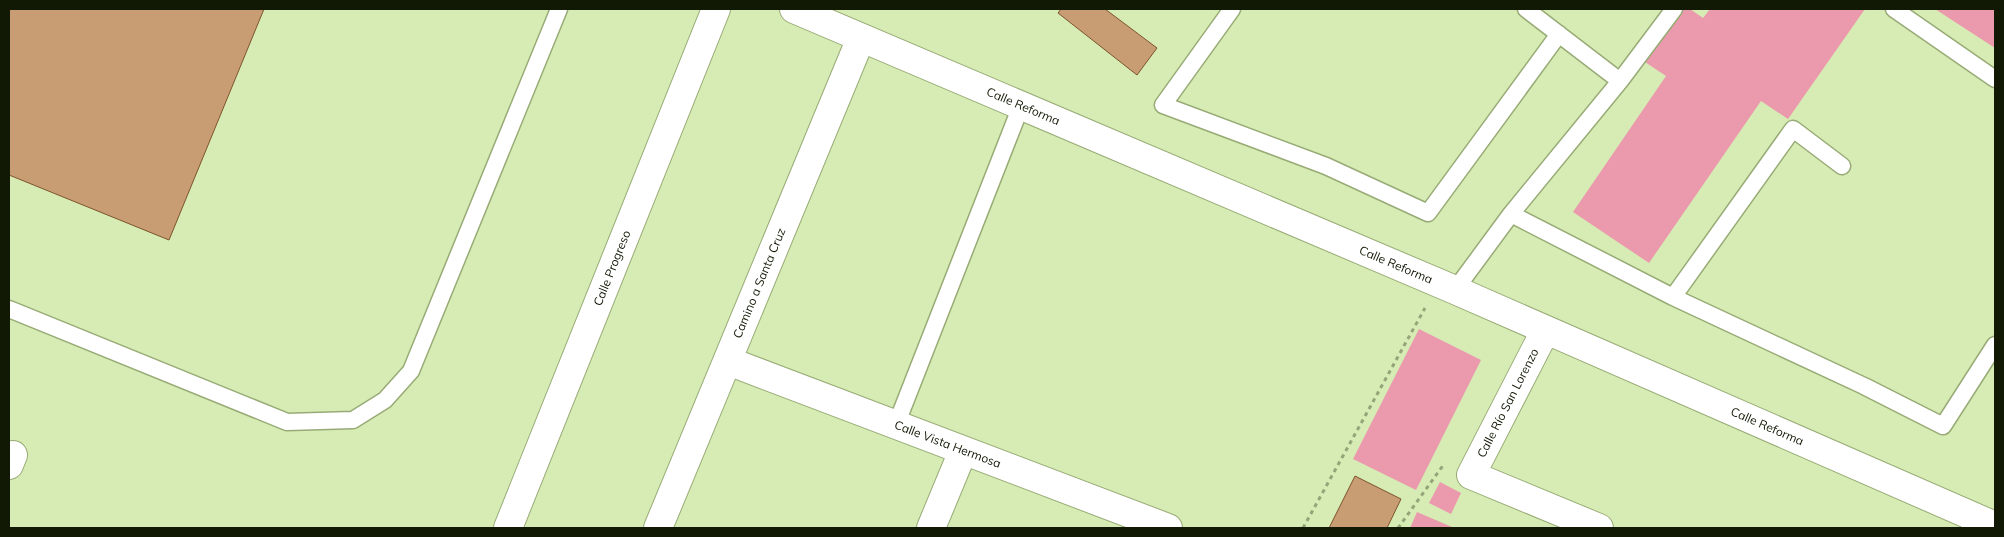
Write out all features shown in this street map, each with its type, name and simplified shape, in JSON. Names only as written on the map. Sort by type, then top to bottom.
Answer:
[{"type":"street","name":"Calle Progreso","points":[[508,528],[716,9]]},
{"type":"street","name":"Calle Reforma","points":[[794,9],[1446,286],[1545,331],[1995,526]]},
{"type":"street","name":"Camino a Santa Cruz","points":[[658,528],[861,38]]},
{"type":"street","name":"Calle Río San Lorenzo","points":[[1545,331],[1471,474],[1599,528]]},
{"type":"street","name":"Calle Vista Hermosa","points":[[728,361],[1168,528]]},
{"type":"street","points":[[931,528],[963,451]]},
{"type":"lane","points":[[9,309],[287,422],[353,420],[385,400],[411,371],[559,9]]},
{"type":"lane","points":[[1232,9],[1163,105],[1326,166],[1428,212],[1559,34]]},
{"type":"lane","points":[[1526,9],[1620,81]]},
{"type":"lane","points":[[1446,286],[1511,214],[1620,81],[1674,9]]},
{"type":"lane","points":[[1894,9],[1995,79]]},
{"type":"lane","points":[[896,425],[1021,106]]},
{"type":"lane","points":[[1673,297],[1793,129],[1842,166]]},
{"type":"lane","points":[[1511,214],[1673,297],[1864,386],[1943,426],[1995,345]]},
{"type":"path","points":[[1303,528],[1446,286]]},
{"type":"shaded area","points":[[1678,9],[1690,9],[1703,18],[1710,9],[1865,9],[1788,119],[1761,101],[1649,263],[1573,212],[1666,76],[1642,60]]},
{"type":"shaded area","points":[[1935,9],[1995,9],[1995,48]]},
{"type":"shaded area","points":[[1419,329],[1481,360],[1416,490],[1353,459]]},
{"type":"shaded area","points":[[1440,482],[1461,493],[1451,514],[1429,503]]},
{"type":"shaded area","points":[[1417,512],[1452,527],[1410,528]]},
{"type":"building","points":[[9,9],[264,9],[169,240],[9,175]]},
{"type":"building","points":[[1061,9],[1105,9],[1157,48],[1137,75],[1058,13]]},
{"type":"building","points":[[1355,476],[1401,499],[1387,528],[1329,528]]}]
